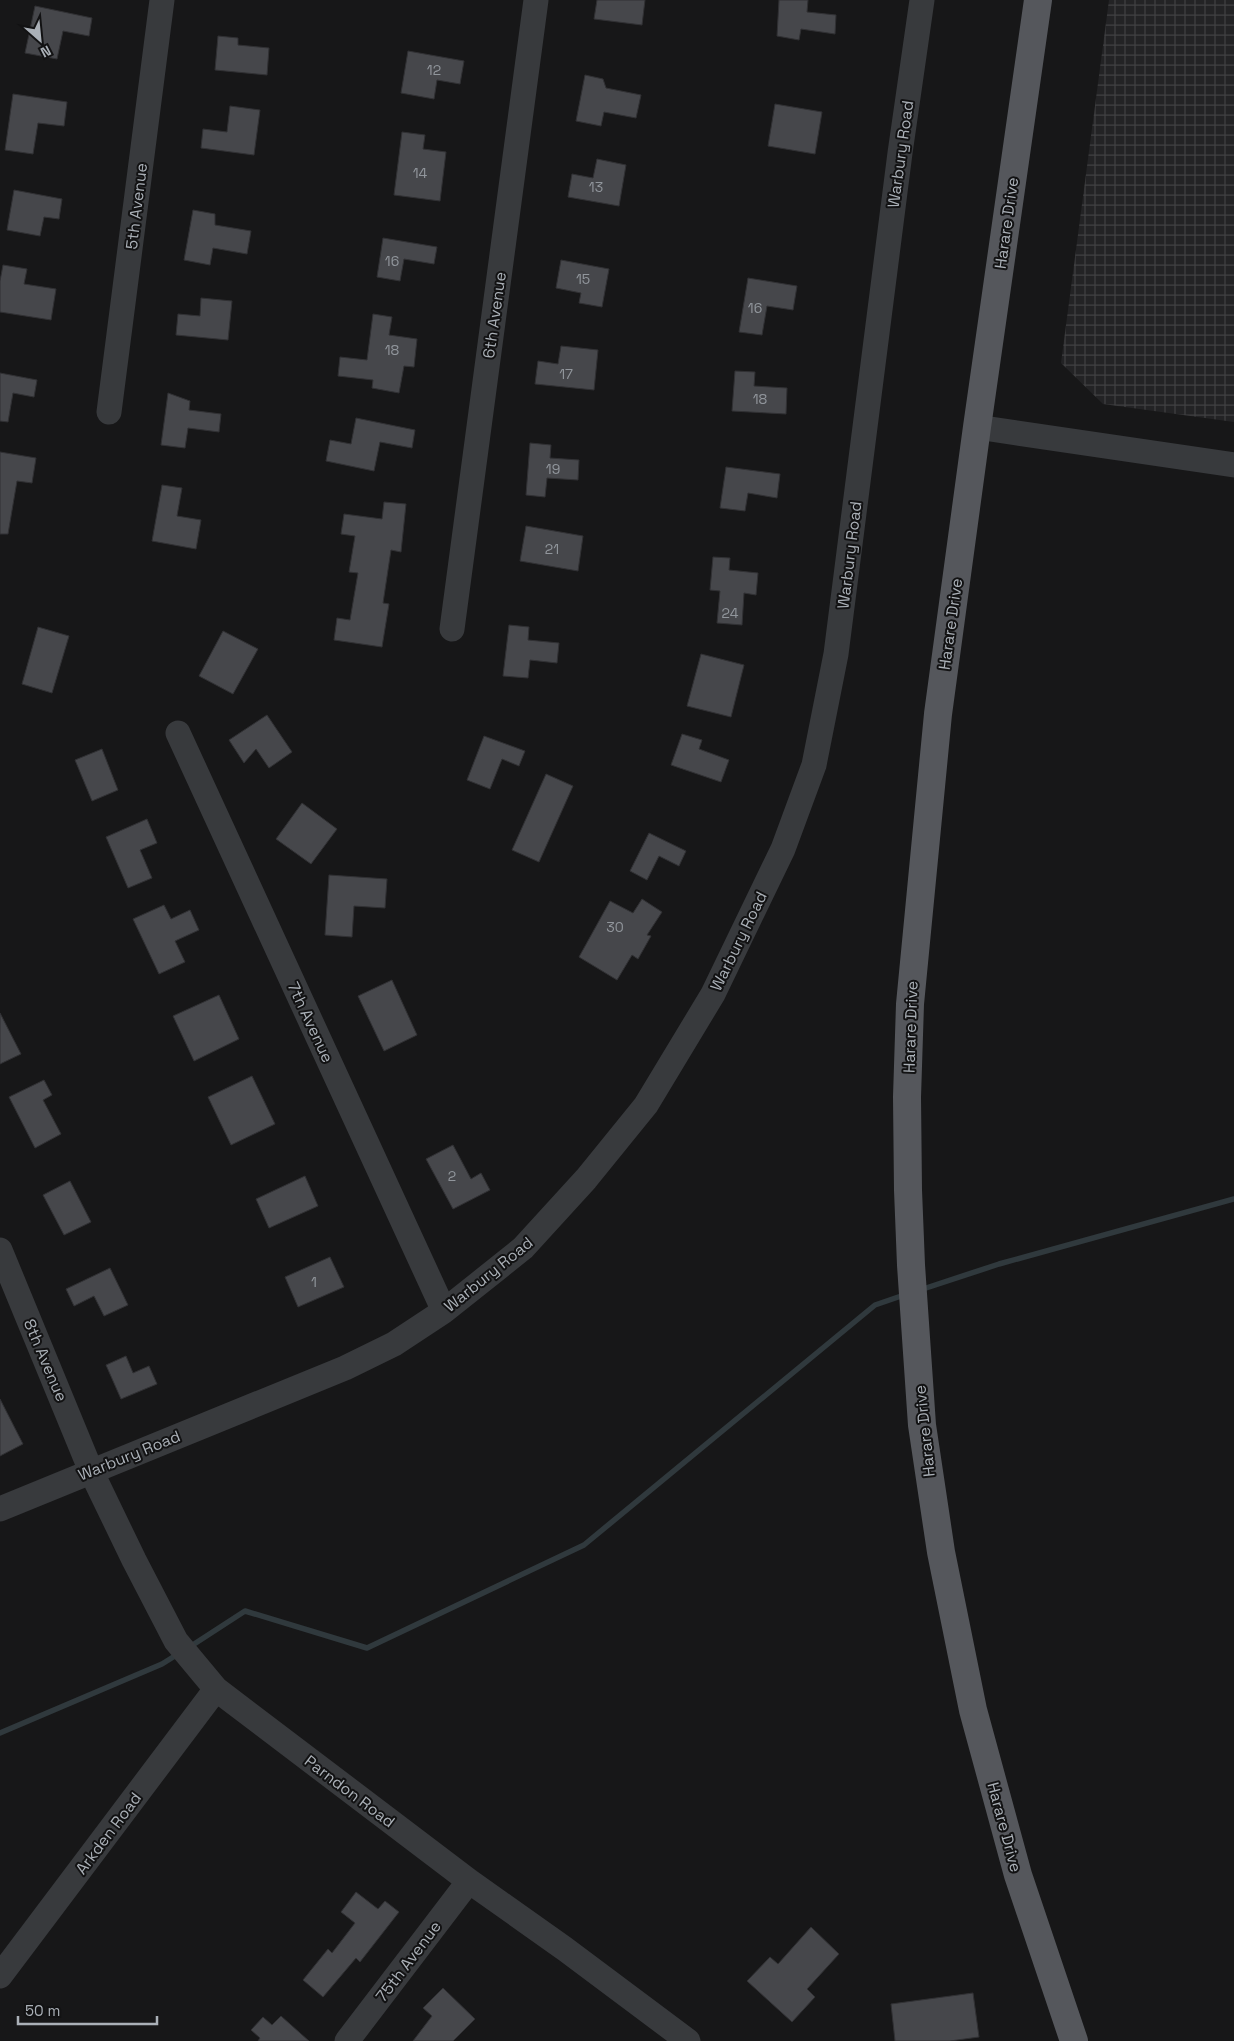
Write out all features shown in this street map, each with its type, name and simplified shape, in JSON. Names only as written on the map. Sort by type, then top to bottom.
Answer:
[{"type":"main road","name":"Harare Drive","points":[[1038,0],[938,714],[913,967],[907,1097],[911,1265],[922,1425],[929,1482],[973,1710],[1018,1875],[1074,2041]]},
{"type":"street","name":"5th Avenue","points":[[109,412],[162,0]]},
{"type":"street","name":"6th Avenue","points":[[452,629],[536,0]]},
{"type":"street","name":"Warbury Road","points":[[0,1509],[345,1368],[394,1344],[444,1311],[523,1248],[586,1179],[646,1105],[713,994],[784,849],[814,765],[836,654],[900,153],[922,0]]},
{"type":"street","points":[[977,427],[1234,465]]},
{"type":"street","name":"7th Avenue","points":[[178,733],[444,1311]]},
{"type":"street","name":"8th Avenue","points":[[0,1250],[91,1471]]},
{"type":"street","name":"Parndon Road","points":[[91,1471],[176,1640],[216,1689],[470,1881],[688,2041]]},
{"type":"street","name":"Arkden Road","points":[[0,1976],[216,1689]]},
{"type":"street","name":"75th Avenue","points":[[347,2041],[470,1881]]},
{"type":"shaded area","points":[[1109,0],[1234,0],[1234,422],[1103,404],[1061,363]]},
{"type":"building","points":[[597,0],[645,0],[642,25],[594,19]]},
{"type":"building","points":[[779,0],[808,0],[807,12],[836,15],[835,34],[801,29],[799,40],[777,36]]},
{"type":"building","points":[[35,6],[92,18],[89,36],[63,31],[57,59],[25,53]]},
{"type":"building","points":[[218,36],[238,38],[238,45],[269,48],[267,75],[215,70]]},
{"type":"building","points":[[408,51],[464,61],[460,84],[437,80],[434,99],[401,93]]},
{"type":"building","points":[[585,75],[603,79],[606,88],[641,95],[636,118],[604,112],[601,126],[576,121]]},
{"type":"building","points":[[13,94],[67,102],[64,126],[38,123],[33,154],[5,150]]},
{"type":"building","points":[[775,104],[822,112],[815,154],[768,146]]},
{"type":"building","points":[[230,106],[260,110],[254,155],[201,148],[203,129],[227,132]]},
{"type":"building","points":[[402,132],[425,135],[423,149],[446,152],[440,201],[394,195]]},
{"type":"building","points":[[597,159],[626,165],[619,206],[568,197],[572,174],[593,178]]},
{"type":"building","points":[[14,190],[62,199],[59,219],[44,217],[40,236],[7,230]]},
{"type":"building","points":[[193,210],[215,214],[215,225],[251,231],[247,254],[213,248],[210,265],[184,260]]},
{"type":"building","points":[[383,238],[437,247],[434,264],[404,259],[400,281],[377,277]]},
{"type":"building","points":[[561,260],[609,269],[602,307],[579,303],[581,293],[556,288]]},
{"type":"building","points":[[3,265],[27,269],[24,284],[56,289],[51,320],[0,312],[0,281]]},
{"type":"building","points":[[748,278],[797,286],[793,310],[767,306],[762,335],[739,332]]},
{"type":"building","points":[[201,298],[232,301],[228,340],[176,335],[178,314],[200,316]]},
{"type":"building","points":[[373,314],[392,317],[389,335],[417,339],[414,367],[404,366],[399,393],[372,388],[373,380],[338,376],[340,357],[367,360]]},
{"type":"building","points":[[561,346],[598,350],[594,390],[535,384],[538,361],[558,364]]},
{"type":"building","points":[[735,371],[755,372],[754,386],[787,388],[786,414],[732,411]]},
{"type":"building","points":[[0,373],[37,380],[34,397],[13,393],[8,422],[0,421]]},
{"type":"building","points":[[168,393],[190,401],[189,410],[221,414],[219,432],[188,428],[185,448],[161,445]]},
{"type":"building","points":[[356,418],[415,430],[412,448],[380,442],[374,471],[326,461],[330,440],[351,444]]},
{"type":"building","points":[[530,443],[551,445],[550,458],[579,460],[578,480],[547,478],[545,497],[526,495]]},
{"type":"building","points":[[0,452],[36,458],[32,483],[17,481],[8,534],[0,534]]},
{"type":"building","points":[[726,467],[780,474],[777,498],[748,493],[745,511],[720,508]]},
{"type":"building","points":[[162,485],[182,488],[177,516],[201,520],[196,549],[152,541]]},
{"type":"building","points":[[384,502],[406,504],[401,552],[391,550],[383,603],[389,604],[382,647],[334,640],[337,618],[350,620],[358,573],[349,572],[355,536],[341,534],[344,514],[382,519]]},
{"type":"building","points":[[526,526],[583,536],[578,571],[520,561]]},
{"type":"building","points":[[713,557],[730,558],[729,570],[758,573],[756,595],[744,593],[742,625],[717,623],[720,591],[710,590]]},
{"type":"building","points":[[509,625],[529,627],[528,640],[559,643],[557,663],[530,660],[528,678],[503,676]]},
{"type":"building","points":[[38,627],[69,636],[52,693],[22,684]]},
{"type":"building","points":[[223,631],[258,649],[233,694],[199,676]]},
{"type":"building","points":[[701,654],[744,665],[731,717],[687,706]]},
{"type":"building","points":[[267,715],[292,752],[269,768],[256,749],[244,763],[229,740]]},
{"type":"building","points":[[682,734],[702,740],[699,749],[729,760],[721,782],[671,765]]},
{"type":"building","points":[[484,736],[525,751],[519,766],[502,759],[490,789],[467,780]]},
{"type":"building","points":[[102,749],[118,790],[92,801],[75,760]]},
{"type":"building","points":[[546,774],[573,786],[539,862],[512,850]]},
{"type":"building","points":[[302,803],[337,829],[311,864],[276,839]]},
{"type":"building","points":[[147,819],[157,843],[140,850],[152,878],[128,888],[106,837]]},
{"type":"building","points":[[649,833],[686,851],[679,866],[659,856],[647,880],[630,871]]},
{"type":"building","points":[[329,875],[387,879],[385,908],[354,906],[352,937],[325,935]]},
{"type":"building","points":[[642,899],[662,912],[647,935],[651,936],[638,959],[632,955],[617,980],[579,957],[610,901],[633,913]]},
{"type":"building","points":[[164,905],[171,919],[190,910],[199,930],[175,941],[185,962],[159,974],[133,919]]},
{"type":"building","points":[[392,980],[417,1035],[384,1051],[358,996]]},
{"type":"building","points":[[219,995],[239,1039],[194,1061],[173,1016]]},
{"type":"building","points":[[0,1013],[21,1054],[0,1064]]},
{"type":"building","points":[[252,1076],[275,1124],[231,1145],[208,1097]]},
{"type":"building","points":[[44,1080],[52,1095],[43,1100],[61,1134],[35,1148],[9,1097]]},
{"type":"building","points":[[453,1145],[471,1179],[481,1173],[490,1190],[453,1209],[426,1159]]},
{"type":"building","points":[[305,1176],[318,1206],[269,1228],[256,1199]]},
{"type":"building","points":[[70,1181],[91,1222],[64,1235],[43,1195]]},
{"type":"building","points":[[330,1257],[344,1287],[298,1307],[285,1277]]},
{"type":"building","points":[[110,1268],[128,1305],[104,1316],[94,1296],[74,1306],[66,1289]]},
{"type":"building","points":[[126,1356],[133,1373],[149,1366],[157,1384],[121,1399],[106,1365]]},
{"type":"building","points":[[0,1399],[23,1444],[0,1456]]},
{"type":"building","points":[[356,1892],[378,1909],[385,1901],[399,1912],[360,1962],[356,1958],[323,1997],[303,1980],[328,1949],[332,1953],[355,1923],[341,1912]]},
{"type":"building","points":[[811,1927],[839,1954],[807,1989],[815,1997],[792,2022],[747,1981],[770,1957],[778,1964]]},
{"type":"building","points":[[443,1988],[475,2019],[453,2041],[413,2041],[432,2016],[423,2008]]},
{"type":"building","points":[[973,1993],[979,2037],[950,2041],[895,2041],[891,2004]]},
{"type":"building","points":[[281,2016],[309,2041],[258,2041],[260,2038],[251,2030],[263,2017],[272,2025]]},
{"type":"waterway","points":[[920,1290],[999,1264],[1234,1199]]},
{"type":"waterway","points":[[188,1648],[245,1611],[367,1648],[584,1545],[875,1305],[907,1294]]},
{"type":"waterway","points":[[0,1733],[162,1664],[178,1654]]}]
